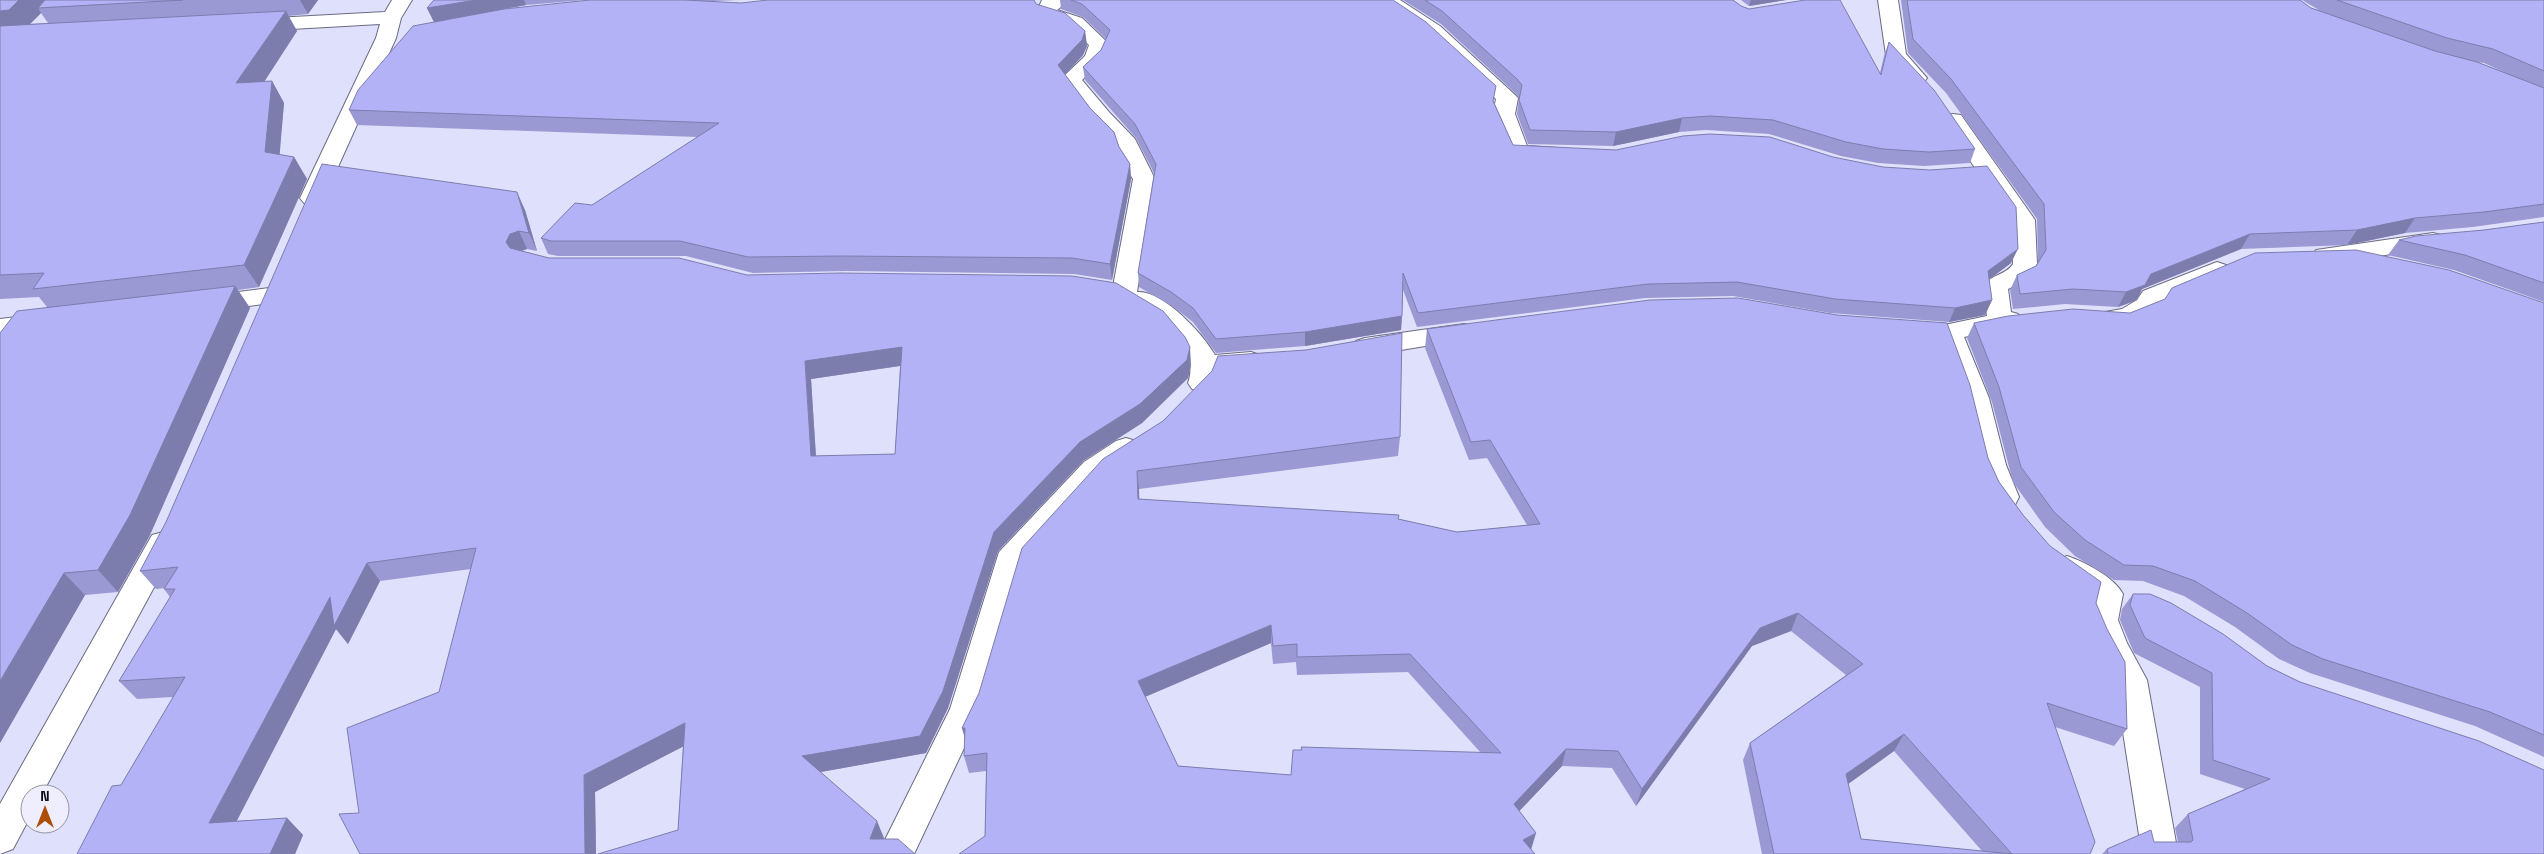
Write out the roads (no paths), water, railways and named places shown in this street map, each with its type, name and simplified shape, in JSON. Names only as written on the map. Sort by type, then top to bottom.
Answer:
[{"type":"street","points":[[1027,1],[1036,0]]},
{"type":"street","points":[[1060,0],[1049,4],[1046,13],[1075,22],[1099,44],[1094,58],[1071,79],[1101,117],[1128,144],[1133,161],[1144,179],[1124,292]]},
{"type":"street","points":[[1387,0],[1433,30],[1507,98],[1504,114],[1519,152],[1567,154]]},
{"type":"street","points":[[1888,0],[1896,55],[1937,98],[2023,220],[2025,264],[2019,274],[1995,286],[2000,321]]},
{"type":"street","points":[[236,26],[396,23],[337,140],[303,218]]},
{"type":"street","points":[[1962,173],[1990,171]]},
{"type":"street","points":[[2301,256],[2347,255],[2405,242],[2453,238]]},
{"type":"street","points":[[2347,255],[2405,269]]},
{"type":"street","points":[[2093,316],[2121,318],[2147,306],[2152,297],[2241,260]]},
{"type":"street","points":[[258,324],[280,270]]},
{"type":"street","points":[[1099,288],[1124,292],[1148,304],[1175,322],[1200,351],[1206,365],[1202,382],[1181,403]]},
{"type":"street","points":[[183,306],[269,296]]},
{"type":"street","points":[[1893,329],[1949,332],[2000,321],[2033,317]]},
{"type":"street","points":[[0,326],[67,319]]},
{"type":"street","points":[[1343,350],[1486,329]]},
{"type":"street","points":[[1949,332],[1961,358],[1979,408],[1989,449],[1991,468],[1997,484],[2020,517]]},
{"type":"street","points":[[1206,365],[1275,359]]},
{"type":"street","points":[[896,854],[966,710],[1010,560],[1094,469],[1153,431]]},
{"type":"street","points":[[0,838],[173,522]]},
{"type":"street","points":[[2044,546],[2056,561],[2121,595],[2102,620],[2112,646],[2131,680],[2160,854]]}]
